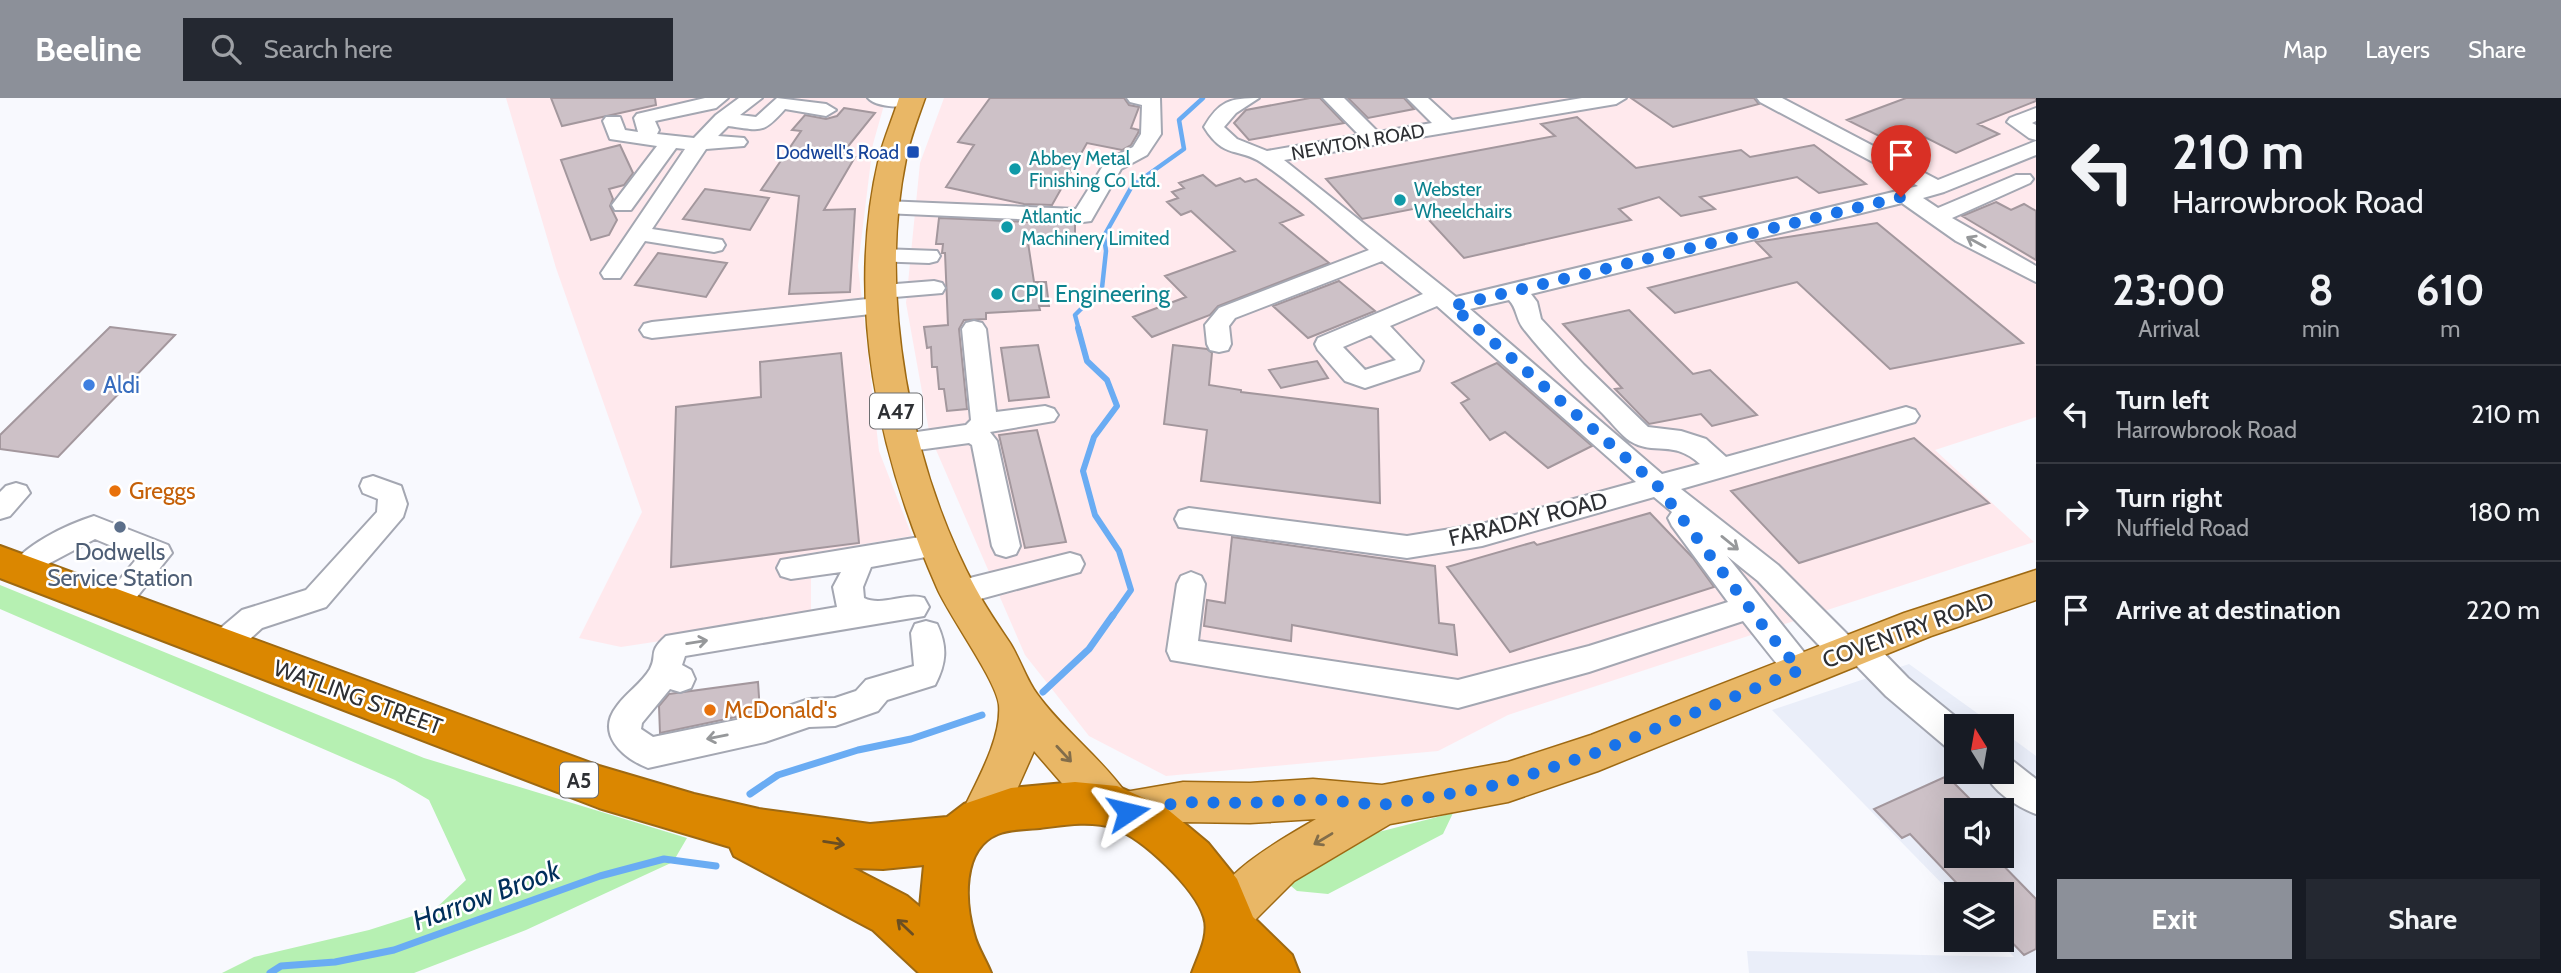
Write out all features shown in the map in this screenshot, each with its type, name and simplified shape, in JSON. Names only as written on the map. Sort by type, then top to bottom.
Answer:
[{"type":"highway","name":"WATLING STREET","points":[[12,566],[598,787],[677,813],[719,823],[860,847],[900,845],[970,828],[1015,809],[1056,805],[1119,809]]},
{"type":"highway","points":[[1119,809],[1165,836],[1187,855],[1214,887],[1225,939],[1274,973]]},
{"type":"highway","name":"WATLING STREET","points":[[719,823],[890,913],[956,973]]},
{"type":"highway","points":[[966,973],[950,941],[942,895],[949,864],[970,828]]},
{"type":"main road","name":"A47","points":[[912,99],[895,150],[884,207],[881,256],[880,298],[887,370],[903,443],[938,545],[958,593],[1009,678],[1020,703],[1119,809]]},
{"type":"main road","name":"COVENTRY ROAD","points":[[1119,809],[1182,802],[1250,803],[1314,799],[1382,805],[1508,782],[1598,752],[1852,649],[2036,585]]},
{"type":"main road","points":[[970,828],[1013,750],[1020,703]]},
{"type":"main road","name":"COVENTRY ROAD","points":[[1225,939],[1278,866],[1382,805]]},
{"type":"street","points":[[645,138],[649,130],[644,118],[709,104],[718,98]]},
{"type":"street","points":[[612,273],[701,143],[723,119],[752,98]]},
{"type":"street","points":[[878,98],[912,99]]},
{"type":"street","points":[[884,207],[1083,216],[1113,165],[1140,151],[1151,134],[1152,101],[1137,98]]},
{"type":"street","points":[[1249,98],[1226,111],[1214,127],[1227,142],[1267,158],[1374,250],[1446,301],[1657,485],[1768,573],[1852,649],[1944,726]]},
{"type":"street","points":[[1333,98],[1374,139]]},
{"type":"street","name":"NEWTON ROAD","points":[[1417,98],[1448,127]]},
{"type":"street","name":"NEWTON ROAD","points":[[1267,158],[1616,98]]},
{"type":"street","points":[[1767,98],[1937,188]]},
{"type":"street","points":[[723,119],[761,124],[780,103],[826,110]]},
{"type":"street","points":[[2036,114],[2017,122],[2036,134]]},
{"type":"street","points":[[613,121],[617,135],[671,142],[737,142]]},
{"type":"street","points":[[624,205],[671,142]]},
{"type":"street","points":[[1374,324],[1446,301],[1514,291],[1937,188],[2036,147]]},
{"type":"street","points":[[1998,165],[2029,182]]},
{"type":"street","points":[[1935,217],[2029,182]]},
{"type":"street","points":[[1906,196],[1935,217],[2036,275]]},
{"type":"street","points":[[638,233],[714,245]]},
{"type":"street","points":[[1219,344],[1217,325],[1227,313],[1374,250]]},
{"type":"street","points":[[881,256],[929,256]]},
{"type":"street","points":[[652,330],[934,288]]},
{"type":"street","points":[[1514,291],[1525,302],[1530,321],[1574,371],[1640,435],[1663,440],[1681,440],[1697,446],[1720,467]]},
{"type":"street","points":[[974,329],[979,428],[1006,546]]},
{"type":"street","points":[[903,443],[1045,415]]},
{"type":"street","name":"FARADAY ROAD","points":[[1189,519],[1407,547],[1482,535],[1906,416]]},
{"type":"street","points":[[1657,485],[1800,670]]},
{"type":"street","points":[[221,646],[251,619],[316,599],[389,517],[393,504],[391,493],[373,486]]},
{"type":"street","points":[[12,566],[38,556],[94,527],[158,553],[114,605]]},
{"type":"street","points":[[791,568],[938,545]]},
{"type":"street","points":[[861,558],[848,587],[850,605],[868,614]]},
{"type":"street","points":[[816,622],[833,610],[832,562]]},
{"type":"street","points":[[958,593],[1070,564]]},
{"type":"street","points":[[1191,584],[1182,651],[1458,694],[1590,659],[1749,607]]},
{"type":"street","points":[[868,614],[920,620],[930,665],[924,676],[877,690],[867,701],[835,712],[809,713],[765,728],[649,753],[625,735],[626,718],[673,676],[667,654],[677,645],[868,614]]},
{"type":"street","points":[[2014,782],[2036,799]]},
{"type":"shaded area","points":[[506,98],[886,98],[873,144],[858,266],[879,451],[912,536],[811,553],[811,618],[621,647],[579,638],[642,512],[556,268]]},
{"type":"shaded area","points":[[944,98],[2036,98],[2036,417],[1935,450],[2034,542],[1508,715],[1438,751],[1166,776],[1089,736],[1025,655],[930,436],[906,303],[920,163]]},
{"type":"shaded area","points":[[1909,664],[1978,714],[1944,714],[1944,784],[2014,784],[2014,740],[2036,756],[2036,973],[1749,973],[1747,951],[2014,957],[2009,952],[2014,952],[2014,882],[1944,882],[1944,886],[1772,710]]},
{"type":"green space","points":[[0,585],[424,758],[687,838],[673,862],[526,930],[414,973],[222,973],[254,957],[369,930],[435,909],[466,880],[429,800],[395,780],[0,609]]},
{"type":"green space","points":[[1453,813],[1443,834],[1328,894],[1297,891],[1285,881],[1355,838]]},
{"type":"building","points":[[551,98],[655,98],[656,105],[562,126]]},
{"type":"building","name":"Abbey Metal Finishing Co Ltd.","points":[[990,98],[1124,98],[1129,105],[1139,107],[1131,128],[1139,130],[1131,145],[1122,150],[1087,143],[1052,205],[1024,204],[946,187],[974,145],[958,142]]},
{"type":"building","points":[[1320,98],[1344,123],[1249,140],[1234,123],[1246,110]]},
{"type":"building","points":[[1348,98],[1404,98],[1414,109],[1368,118]]},
{"type":"building","points":[[1631,98],[1754,98],[1759,104],[1673,127]]},
{"type":"building","points":[[1906,98],[2036,98],[2036,101],[1978,124],[1999,134],[1956,153],[1917,133],[1893,143],[1847,120]]},
{"type":"building","points":[[844,108],[875,113],[841,155],[855,157],[824,210],[855,209],[850,292],[789,294],[799,196],[761,190],[801,131],[792,130],[805,115],[826,119],[837,116]]},
{"type":"building","points":[[1577,117],[1636,168],[1741,150],[1750,157],[1814,145],[1866,184],[1819,193],[1797,177],[1700,197],[1715,209],[1681,216],[1659,197],[1619,209],[1631,220],[1464,258],[1418,208],[1362,219],[1326,179],[1555,136],[1541,124]]},
{"type":"building","points":[[620,145],[633,173],[624,185],[609,189],[613,199],[610,206],[617,220],[609,235],[591,240],[561,160]]},
{"type":"building","points":[[1203,175],[1216,186],[1240,178],[1245,182],[1256,179],[1303,215],[1280,223],[1329,263],[1218,306],[1210,315],[1152,337],[1133,317],[1186,297],[1165,276],[1235,251],[1191,211],[1181,215],[1167,202],[1178,198],[1172,192],[1184,188],[1179,183]]},
{"type":"building","points":[[705,189],[769,198],[750,230],[683,219]]},
{"type":"building","points":[[1996,202],[2011,210],[2024,204],[2036,211],[2036,260],[1962,216]]},
{"type":"building","points":[[939,218],[1075,224],[1075,236],[1027,236],[1034,282],[1046,282],[1049,306],[1039,306],[1040,310],[986,313],[986,319],[964,320],[959,329],[967,409],[947,411],[944,389],[939,389],[937,367],[932,367],[931,347],[927,348],[924,327],[948,325],[945,253],[942,253],[943,244],[936,244]]},
{"type":"building","points":[[1877,223],[2023,343],[1890,369],[1797,282],[1675,313],[1648,288],[1771,257],[1756,242]]},
{"type":"building","points":[[658,253],[727,263],[706,297],[635,285]]},
{"type":"building","points":[[1339,281],[1375,311],[1308,338],[1273,306]]},
{"type":"building","points":[[1629,310],[1693,374],[1710,370],[1757,415],[1712,426],[1701,414],[1649,424],[1615,389],[1622,388],[1563,324]]},
{"type":"building","name":"Aldi","points":[[110,327],[175,335],[58,457],[0,449],[0,435]]},
{"type":"building","points":[[1038,345],[1049,397],[1009,401],[1001,348]]},
{"type":"building","points":[[1173,345],[1207,349],[1212,353],[1209,385],[1241,392],[1378,409],[1380,503],[1201,481],[1207,430],[1164,424]]},
{"type":"building","points":[[841,353],[859,543],[671,567],[676,407],[761,397],[760,362]]},
{"type":"building","points":[[1317,361],[1328,378],[1281,388],[1269,370]]},
{"type":"building","points":[[1497,363],[1592,446],[1548,468],[1505,432],[1490,440],[1461,403],[1469,399],[1452,383]]},
{"type":"building","points":[[1037,430],[1066,542],[1025,548],[999,435]]},
{"type":"building","points":[[1914,438],[1989,503],[1799,563],[1731,491]]},
{"type":"building","points":[[1650,513],[1693,558],[1714,587],[1510,652],[1447,567],[1534,542],[1537,545]]},
{"type":"building","points":[[1232,537],[1435,566],[1439,623],[1454,625],[1457,655],[1292,625],[1291,641],[1204,626],[1207,600],[1225,603]]},
{"type":"building","name":"McDonald's","points":[[758,682],[760,712],[660,733],[659,706],[669,694]]},
{"type":"building","points":[[1944,777],[1944,784],[1955,784],[1969,798],[1944,798],[1944,868],[2006,868],[2036,899],[2036,949],[2024,955],[2014,945],[2014,882],[1956,882],[1910,834],[1902,838],[1874,809]]},
{"type":"waterway","name":"Harrow Brook","points":[[1079,330],[1075,315],[1102,288],[1106,251],[1104,236],[1132,186],[1184,149],[1179,120],[1203,98]]},
{"type":"waterway","name":"Harrow Brook","points":[[1078,328],[1087,361],[1107,380],[1117,406],[1094,437],[1083,471],[1095,515],[1119,551],[1131,590],[1112,617]]},
{"type":"waterway","name":"Harrow Brook","points":[[1043,692],[1089,649],[1113,615]]},
{"type":"waterway","name":"Harrow Brook","points":[[750,794],[778,775],[858,750],[911,739],[982,715]]},
{"type":"waterway","name":"Harrow Brook","points":[[270,973],[281,966],[335,962],[394,950],[600,876],[664,859],[716,866]]},
{"type":"place","name":"Dodwell's Road","points":[[913,152]]},
{"type":"place","name":"Abbey Metal Finishing Co Ltd.","points":[[1015,169]]},
{"type":"place","name":"Webster Wheelchairs","points":[[1400,200]]},
{"type":"place","name":"Atlantic Machinery Limited","points":[[1007,227]]},
{"type":"place","name":"CPL Engineering","points":[[997,294]]},
{"type":"place","name":"Aldi","points":[[89,385]]},
{"type":"place","name":"Greggs","points":[[115,491]]},
{"type":"place","name":"Dodwells Service Station","points":[[120,527]]},
{"type":"place","name":"McDonald's","points":[[710,710]]},
{"type":"route","points":[[1128,812],[1182,802],[1250,803],[1314,799],[1382,805],[1478,789],[1508,782],[1598,752],[1800,670],[1770,635],[1657,485],[1452,306],[1901,197]]}]
